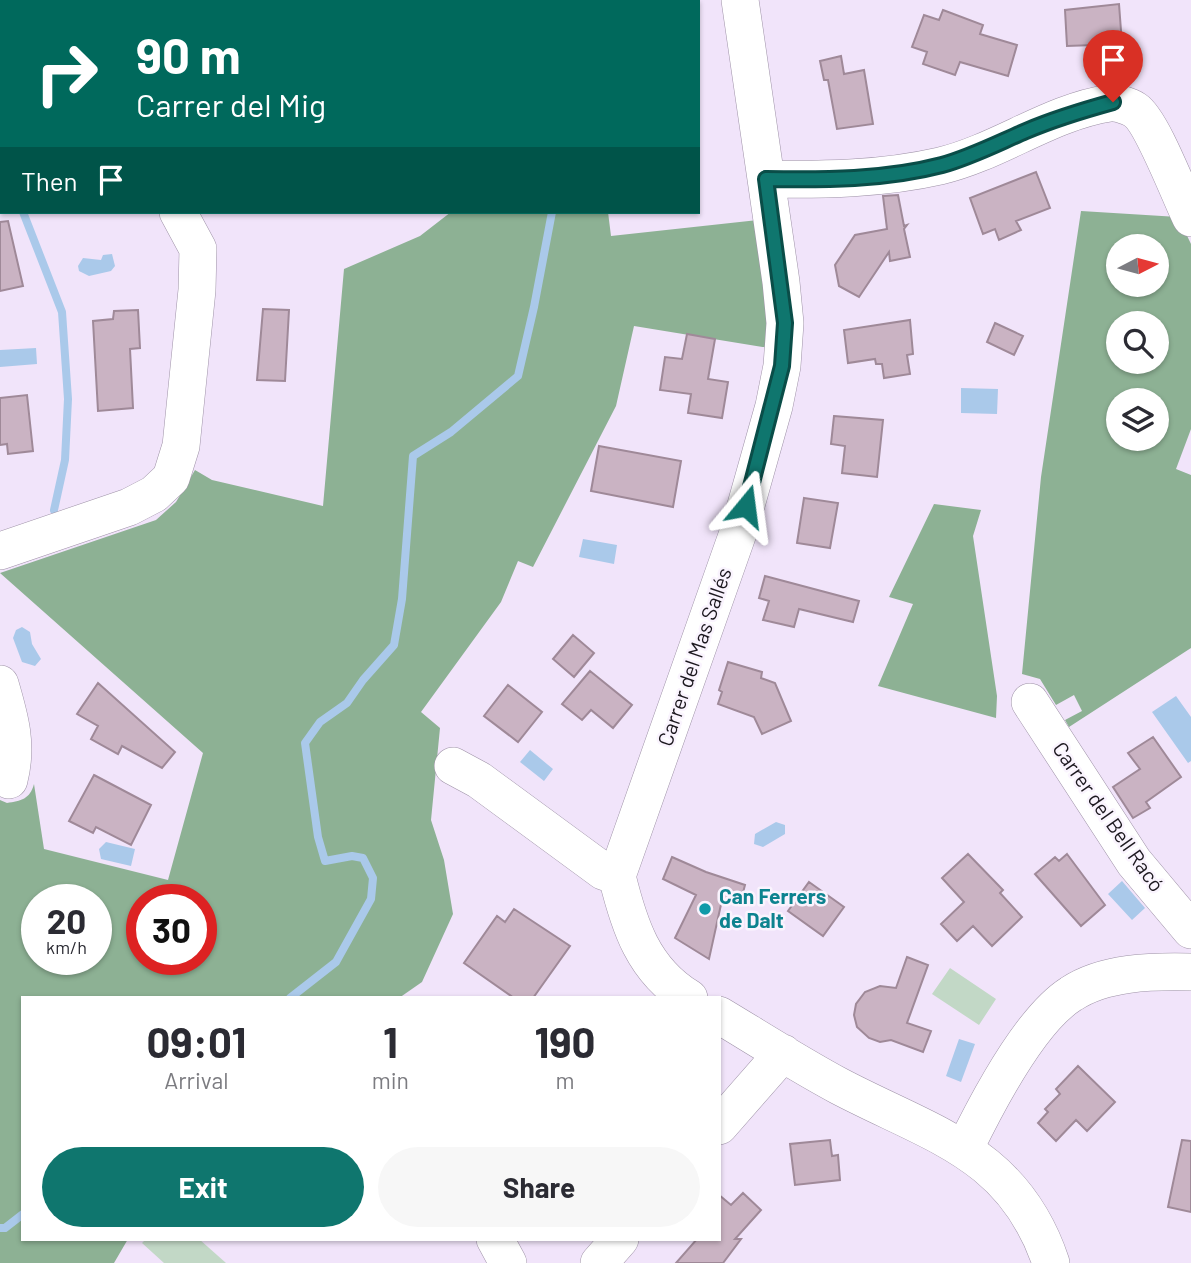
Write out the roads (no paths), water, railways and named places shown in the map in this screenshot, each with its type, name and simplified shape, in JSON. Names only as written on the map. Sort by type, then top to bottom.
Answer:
[{"type":"street","name":"Carrer del Mas Sallés","points":[[617,876],[739,530],[782,366],[785,323],[740,0]]},
{"type":"street","points":[[766,179],[813,180],[882,176],[942,165],[987,150],[1054,121],[1113,102],[1136,111],[1148,127],[1191,218]]},
{"type":"street","points":[[0,551],[128,507],[154,494],[171,478],[181,446],[197,290],[198,249],[179,214]]},
{"type":"street","points":[[0,684],[10,718],[15,757],[9,780]]},
{"type":"street","name":"Carrer del Bell Racó","points":[[1030,702],[1134,862],[1191,930]]},
{"type":"street","points":[[453,766],[479,780],[603,871],[617,876],[623,902],[642,953],[686,996]]},
{"type":"street","points":[[965,1148],[988,1102],[1025,1044],[1056,1006],[1071,993],[1108,978],[1191,972]]},
{"type":"street","points":[[721,1017],[837,1085],[965,1148],[988,1164],[1012,1189],[1031,1216],[1051,1263]]},
{"type":"street","points":[[721,1124],[783,1053]]},
{"type":"street","points":[[496,1241],[508,1263]]},
{"type":"street","points":[[599,1263],[618,1241]]},
{"type":"water","points":[[112,254],[115,266],[111,271],[89,276],[79,271],[78,266],[83,258],[101,260],[103,255]]},
{"type":"water","points":[[36,348],[37,364],[0,367],[0,350]]},
{"type":"water","points":[[961,388],[998,389],[997,414],[961,413]]},
{"type":"water","points":[[583,539],[617,545],[614,564],[579,557]]},
{"type":"water","points":[[22,627],[30,632],[32,644],[41,659],[35,666],[22,662],[13,638],[16,630]]},
{"type":"water","points":[[1176,696],[1191,717],[1191,761],[1188,763],[1152,712]]},
{"type":"water","points":[[530,750],[553,769],[544,781],[520,762]]},
{"type":"water","points":[[776,822],[785,825],[785,834],[763,847],[754,844],[755,834]]},
{"type":"water","points":[[106,842],[135,849],[131,866],[101,859],[99,849]]},
{"type":"water","points":[[1122,881],[1145,908],[1132,920],[1108,894]]},
{"type":"water","points":[[959,1039],[975,1044],[961,1082],[946,1076]]},
{"type":"waterway","points":[[24,214],[62,312],[68,399],[65,460],[54,510]]},
{"type":"waterway","points":[[293,996],[336,962],[371,899],[373,878],[363,858],[352,856],[325,861],[318,837],[305,743],[320,722],[347,703],[394,645],[402,599],[413,456],[451,432],[518,376],[552,214]]},
{"type":"waterway","points":[[0,1228],[5,1228],[21,1216]]},
{"type":"place","name":"Can Ferrers de Dalt","points":[[705,909]]}]
